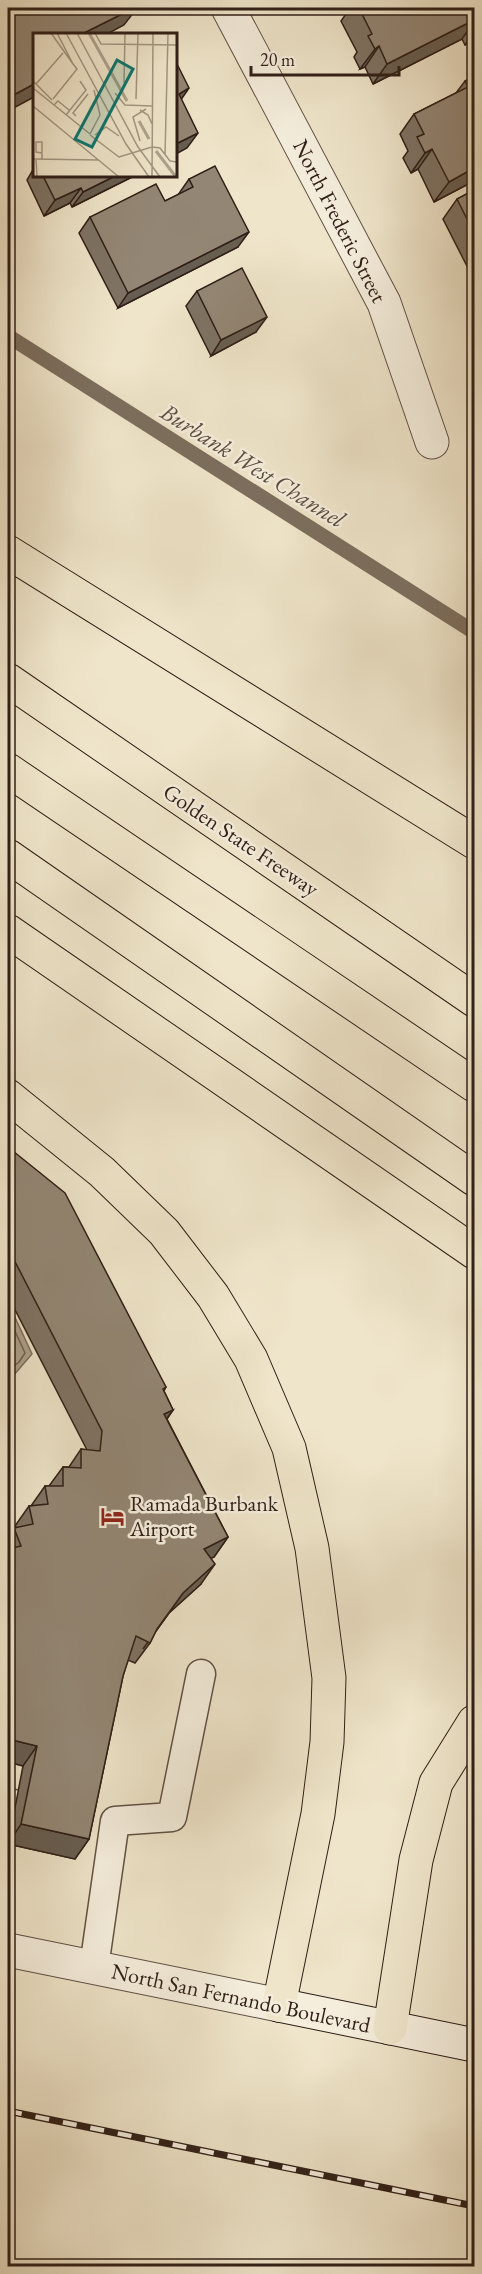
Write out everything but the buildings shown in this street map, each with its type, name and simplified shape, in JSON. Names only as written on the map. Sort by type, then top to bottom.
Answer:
[{"type":"highway","points":[[8,552],[474,842]]},
{"type":"highway","name":"Golden State Freeway","points":[[8,680],[474,1000]]},
{"type":"highway","points":[[8,770],[474,1085]]},
{"type":"highway","points":[[8,856],[474,1179]]},
{"type":"highway","points":[[8,931],[474,1251]]},
{"type":"highway","points":[[8,1096],[102,1172],[164,1232],[213,1296],[251,1359],[289,1448],[312,1548],[329,1678],[327,1743],[318,1814],[279,2005]]},
{"type":"highway","points":[[390,2028],[416,1860],[436,1783],[474,1722]]},
{"type":"street","name":"North Frederic Street","points":[[228,8],[384,303],[432,442]]},
{"type":"street","name":"North San Fernando Boulevard","points":[[8,1950],[474,2045]]},
{"type":"lane","points":[[8,1803],[97,1818],[172,1817],[201,1674]]},
{"type":"lane","points":[[94,1967],[97,1818]]},
{"type":"water","points":[[8,1309],[12,1311],[32,1354],[13,1376],[8,1377]]},
{"type":"waterway","name":"Burbank West Channel","points":[[8,336],[474,632]]},
{"type":"railway","points":[[8,2111],[474,2206]]},
{"type":"place","name":"Ramada Burbank Airport","points":[[112,1516]]}]
